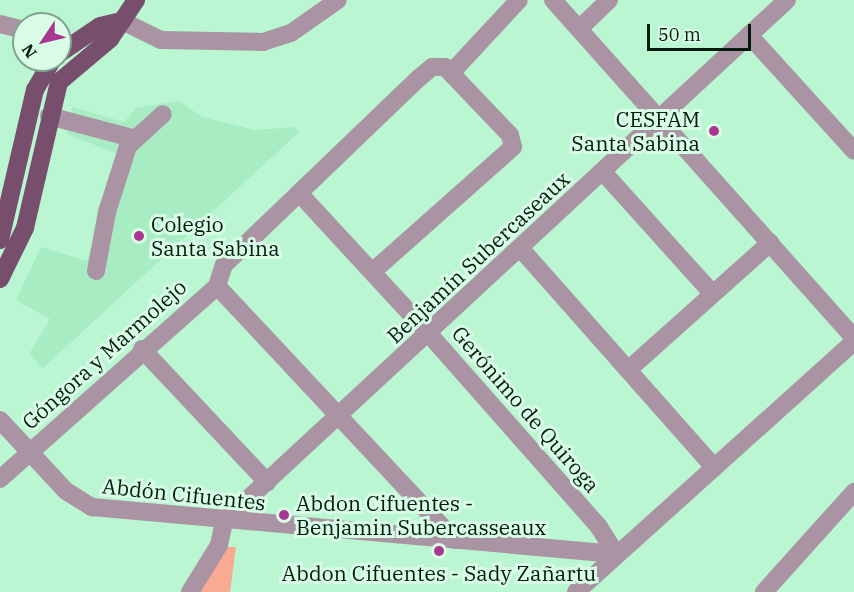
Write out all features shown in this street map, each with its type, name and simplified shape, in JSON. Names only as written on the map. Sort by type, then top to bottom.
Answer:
[{"type":"main road","points":[[6,243],[60,82],[122,21],[136,0]]},
{"type":"main road","points":[[72,44],[100,26],[122,21]]},
{"type":"main road","points":[[0,279],[35,90],[47,72]]},
{"type":"street","points":[[122,21],[161,40],[262,42],[291,33],[338,0]]},
{"type":"street","name":"Góngora y Marmolejo","points":[[0,479],[142,349],[217,286],[224,265],[419,78],[447,69],[519,0]]},
{"type":"street","points":[[553,0],[854,340],[615,554],[576,592]]},
{"type":"street","points":[[579,29],[609,0]]},
{"type":"street","name":"Benjamín Subercaseaux","points":[[224,521],[342,416],[787,0]]},
{"type":"street","points":[[749,35],[854,151]]},
{"type":"street","points":[[372,272],[514,144],[447,69]]},
{"type":"street","points":[[96,271],[107,212],[132,138],[163,114]]},
{"type":"street","points":[[49,116],[132,138]]},
{"type":"street","points":[[603,172],[713,294]]},
{"type":"street","name":"Gerónimo de Quiroga","points":[[298,193],[429,334],[599,527],[615,554]]},
{"type":"street","points":[[628,370],[770,243]]},
{"type":"street","points":[[521,249],[714,466]]},
{"type":"street","points":[[217,286],[342,416],[456,540]]},
{"type":"street","points":[[142,349],[267,482]]},
{"type":"street","name":"Abdón Cifuentes","points":[[0,420],[85,505],[224,521],[615,554]]},
{"type":"street","points":[[764,592],[854,492]]},
{"type":"street","points":[[190,592],[219,545],[224,521]]},
{"type":"shaded area","name":"Colegio Santa Sabina","points":[[179,101],[202,117],[255,130],[295,127],[299,132],[43,368],[29,354],[50,319],[16,300],[41,247],[87,261],[117,154],[67,134],[72,107],[124,122],[136,108]]},
{"type":"shaded area","points":[[224,547],[236,547],[230,592],[197,592]]},
{"type":"place","name":"CESFAM Santa Sabina","points":[[714,131]]},
{"type":"place","name":"Colegio Santa Sabina","points":[[139,236]]},
{"type":"place","name":"Abdon Cifuentes - Benjamin Subercasseaux","points":[[284,515]]},
{"type":"place","name":"Abdon Cifuentes - Sady Zañartu","points":[[439,551]]}]
